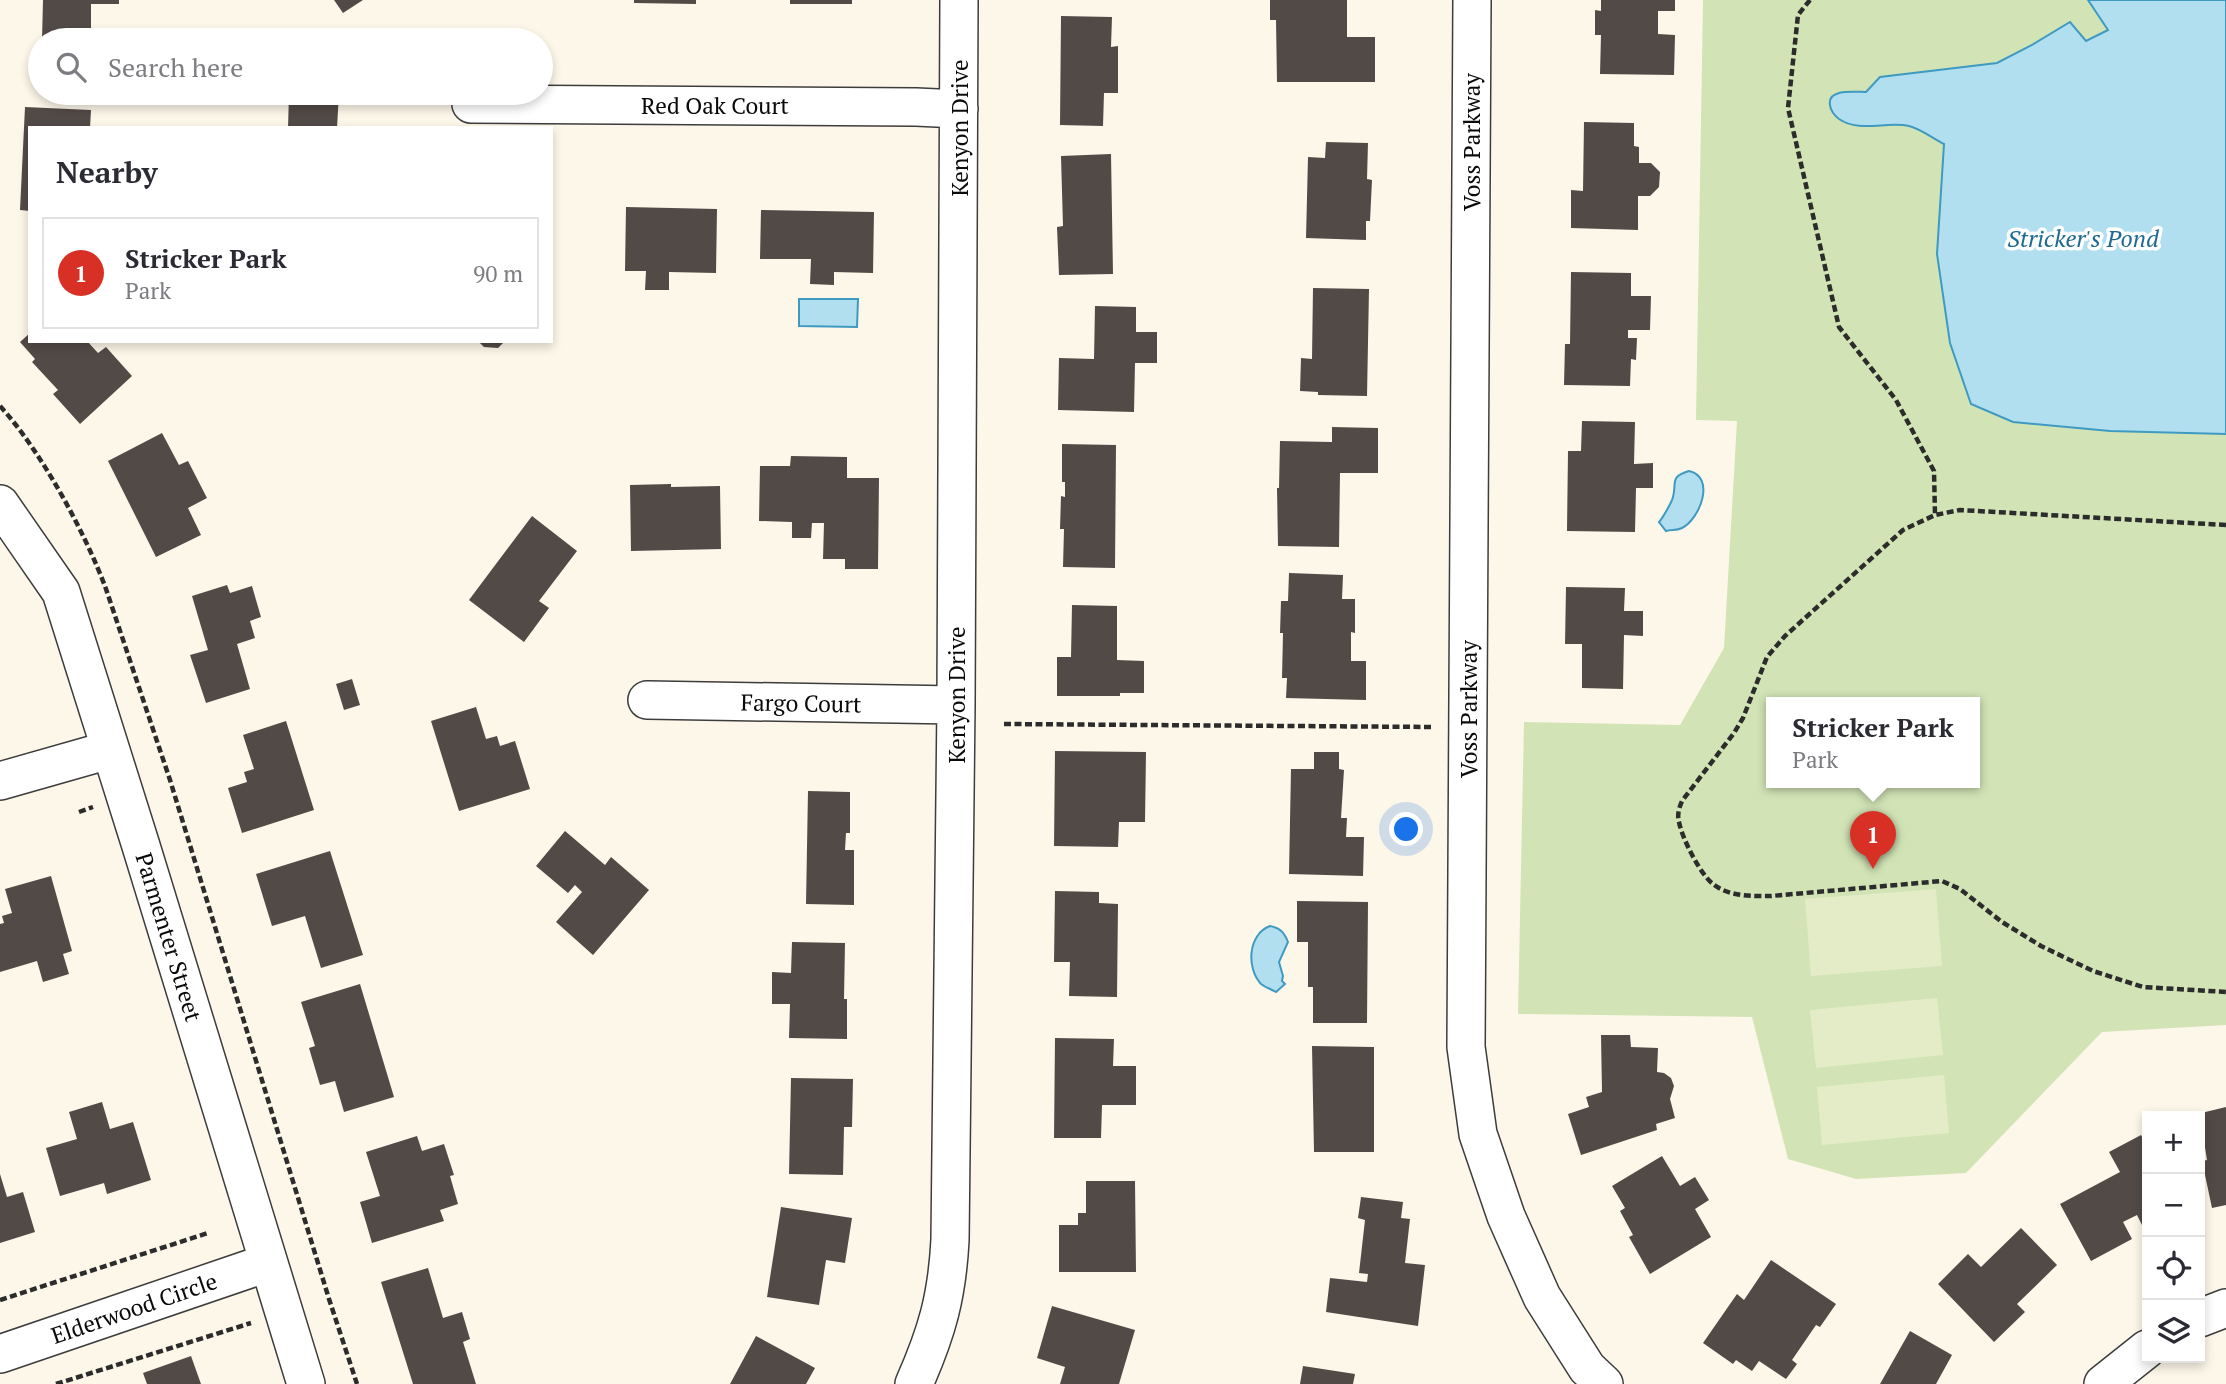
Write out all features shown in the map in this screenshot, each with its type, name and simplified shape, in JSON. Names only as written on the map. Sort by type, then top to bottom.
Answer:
[{"type":"street","name":"Kenyon Drive","points":[[914,1384],[940,1317],[947,1282],[953,1029],[959,0]]},
{"type":"street","name":"Voss Parkway","points":[[1472,0],[1466,1047],[1478,1134],[1506,1216],[1542,1297],[1587,1379]]},
{"type":"street","name":"Red Oak Court","points":[[553,105],[959,109]]},
{"type":"street","name":"Parmenter Street","points":[[0,504],[61,592],[109,750],[142,846],[306,1384]]},
{"type":"street","name":"Fargo Court","points":[[647,700],[956,705]]},
{"type":"street","points":[[0,781],[109,750]]},
{"type":"street","name":"Elderwood Circle","points":[[0,1354],[267,1263]]},
{"type":"street","points":[[2205,1316],[2226,1308]]},
{"type":"street","points":[[2103,1384],[2142,1353]]},
{"type":"path","points":[[1810,0],[1798,15],[1788,108],[1839,327],[1896,400],[1934,471],[1935,515]]},
{"type":"path","points":[[0,406],[36,453],[95,558],[103,578],[174,793],[357,1384]]},
{"type":"path","points":[[2226,525],[1960,510],[1935,515],[1903,530],[1785,636],[1767,657],[1743,718],[1682,801],[1678,822],[1700,868],[1713,884],[1732,893],[1771,897],[1942,881],[1960,889],[2003,922],[2041,946],[2093,971],[2144,987],[2226,992]]},
{"type":"path","points":[[1004,724],[1441,727]]},
{"type":"path","points":[[0,1300],[208,1233]]},
{"type":"path","points":[[56,1384],[329,1299]]},
{"type":"green space","points":[[1703,0],[2226,0],[2226,1025],[2102,1032],[1966,1173],[1856,1179],[1788,1159],[1752,1017],[1518,1014],[1524,722],[1680,725],[1724,648],[1737,421],[1696,420]]},
{"type":"green space","points":[[1936,889],[1942,966],[1811,976],[1805,899]]},
{"type":"green space","points":[[1937,998],[1943,1055],[1816,1068],[1810,1010]]},
{"type":"green space","points":[[1944,1075],[1949,1133],[1822,1145],[1817,1087]]},
{"type":"water","name":"Stricker's Pond","points":[[2088,0],[2226,0],[2226,434],[2110,431],[2013,422],[1971,404],[1950,343],[1937,254],[1944,144],[1909,126],[1864,126],[1847,123],[1837,118],[1831,109],[1830,100],[1837,93],[1866,92],[1880,77],[1997,63],[2070,22],[2086,41],[2108,30]]},
{"type":"water","points":[[799,299],[858,299],[857,327],[799,326]]},
{"type":"water","points":[[1689,471],[1702,481],[1699,508],[1682,528],[1666,531],[1659,522],[1672,499],[1676,478]]},
{"type":"water","points":[[1270,926],[1281,931],[1288,942],[1279,962],[1282,981],[1285,984],[1276,992],[1261,984],[1251,961],[1257,936]]},
{"type":"building","points":[[43,0],[119,0],[119,4],[91,4],[91,28],[42,28]]},
{"type":"building","points":[[334,0],[363,0],[343,13]]},
{"type":"building","points":[[634,0],[696,0],[696,4],[634,3]]},
{"type":"building","points":[[790,0],[852,0],[852,4],[790,4]]},
{"type":"building","points":[[1270,0],[1347,0],[1347,37],[1375,37],[1375,82],[1277,82],[1276,20],[1270,20]]},
{"type":"building","points":[[1601,0],[1675,0],[1675,11],[1658,11],[1658,34],[1675,35],[1674,75],[1600,74],[1601,35],[1595,35],[1595,10],[1601,11]]},
{"type":"building","points":[[1061,16],[1112,17],[1111,47],[1118,46],[1118,93],[1104,93],[1103,126],[1060,125]]},
{"type":"building","points":[[289,105],[338,105],[337,126],[288,126]]},
{"type":"building","points":[[25,107],[91,110],[90,126],[28,126],[28,211],[20,210]]},
{"type":"building","points":[[1584,122],[1634,123],[1634,146],[1639,147],[1639,163],[1651,163],[1660,172],[1659,187],[1650,196],[1638,196],[1638,230],[1571,228],[1571,190],[1583,191]]},
{"type":"building","points":[[1326,142],[1368,143],[1367,179],[1372,180],[1366,240],[1306,238],[1308,157],[1325,158]]},
{"type":"building","points":[[1111,154],[1113,274],[1059,275],[1057,227],[1063,226],[1061,156]]},
{"type":"building","points":[[626,207],[717,209],[716,273],[669,272],[669,290],[645,290],[646,271],[625,271]]},
{"type":"building","points":[[761,210],[874,212],[873,273],[834,272],[834,285],[810,284],[811,259],[760,259]]},
{"type":"building","points":[[1571,272],[1631,273],[1631,296],[1651,296],[1650,330],[1628,330],[1628,338],[1637,338],[1636,360],[1631,359],[1630,386],[1564,385],[1565,344],[1570,344]]},
{"type":"building","points":[[1313,288],[1369,289],[1367,396],[1318,395],[1318,392],[1300,391],[1301,358],[1312,359]]},
{"type":"building","points":[[1095,306],[1136,307],[1136,332],[1157,332],[1157,363],[1135,363],[1134,412],[1058,410],[1059,358],[1094,359]]},
{"type":"building","points":[[28,335],[28,343],[89,343],[98,353],[106,347],[132,376],[80,424],[53,394],[58,390],[32,362],[35,359],[20,342]]},
{"type":"building","points":[[480,343],[503,343],[498,348],[484,347]]},
{"type":"building","points":[[1582,421],[1635,422],[1634,464],[1653,463],[1653,488],[1636,488],[1635,532],[1567,531],[1568,451],[1581,451]]},
{"type":"building","points":[[1332,427],[1378,428],[1378,473],[1340,473],[1339,547],[1278,546],[1277,488],[1280,441],[1332,442]]},
{"type":"building","points":[[162,433],[179,465],[188,461],[207,498],[188,508],[201,535],[156,557],[108,461]]},
{"type":"building","points":[[1062,444],[1116,445],[1115,568],[1063,567],[1064,529],[1060,529],[1061,496],[1065,497],[1065,482],[1062,482]]},
{"type":"building","points":[[791,456],[847,457],[847,478],[879,478],[878,569],[845,569],[845,559],[823,559],[824,523],[812,523],[811,538],[792,538],[792,522],[759,521],[760,466],[790,466]]},
{"type":"building","points":[[671,484],[671,487],[720,486],[721,549],[631,551],[630,485]]},
{"type":"building","points":[[532,516],[577,551],[539,601],[549,608],[524,642],[469,600]]},
{"type":"building","points":[[1289,573],[1343,575],[1342,599],[1355,599],[1355,633],[1351,632],[1351,661],[1366,661],[1366,700],[1286,698],[1287,678],[1282,678],[1283,633],[1280,633],[1281,601],[1288,601]]},
{"type":"building","points":[[227,585],[230,593],[252,586],[261,617],[250,621],[255,638],[237,644],[250,689],[206,703],[190,655],[208,650],[192,596]]},
{"type":"building","points":[[1566,587],[1625,588],[1624,611],[1643,611],[1643,636],[1624,635],[1623,689],[1582,688],[1582,644],[1565,644]]},
{"type":"building","points":[[1072,605],[1117,606],[1117,660],[1144,661],[1144,693],[1120,693],[1120,696],[1057,696],[1057,657],[1071,657]]},
{"type":"building","points":[[352,679],[360,705],[344,710],[336,684]]},
{"type":"building","points":[[476,707],[486,739],[497,736],[500,746],[515,741],[530,789],[459,811],[431,721]]},
{"type":"building","points":[[286,721],[314,810],[242,833],[228,788],[247,782],[244,772],[254,769],[243,735]]},
{"type":"building","points":[[1055,751],[1146,752],[1145,822],[1119,822],[1118,847],[1054,846]]},
{"type":"building","points":[[1314,752],[1339,752],[1339,769],[1344,770],[1341,818],[1347,818],[1346,837],[1364,837],[1363,876],[1289,874],[1291,769],[1314,769]]},
{"type":"building","points":[[808,791],[850,792],[850,833],[846,833],[845,850],[854,850],[854,905],[806,904]]},
{"type":"building","points":[[565,831],[605,865],[611,857],[649,890],[593,955],[556,922],[582,892],[575,885],[568,893],[536,866]]},
{"type":"building","points":[[330,851],[363,955],[321,968],[305,916],[272,926],[256,874]]},
{"type":"building","points":[[51,876],[72,951],[63,954],[69,974],[43,982],[37,961],[0,972],[0,924],[4,923],[2,916],[12,913],[5,889]]},
{"type":"building","points":[[1055,891],[1099,892],[1099,903],[1118,904],[1117,997],[1069,996],[1070,962],[1054,962]]},
{"type":"building","points":[[1297,901],[1368,902],[1367,1023],[1313,1023],[1313,987],[1308,987],[1308,942],[1297,942]]},
{"type":"building","points":[[792,942],[845,943],[844,999],[847,999],[847,1039],[789,1038],[790,1004],[772,1004],[772,972],[791,973]]},
{"type":"building","points":[[360,984],[394,1097],[344,1112],[335,1081],[320,1085],[309,1048],[315,1046],[301,1002]]},
{"type":"building","points":[[1601,1035],[1630,1035],[1631,1047],[1658,1048],[1657,1072],[1671,1078],[1674,1086],[1670,1099],[1675,1118],[1656,1124],[1657,1130],[1581,1155],[1568,1114],[1589,1107],[1586,1097],[1602,1092]]},
{"type":"building","points":[[1055,1038],[1114,1039],[1113,1066],[1136,1066],[1136,1105],[1102,1105],[1101,1138],[1054,1138]]},
{"type":"building","points":[[1312,1046],[1374,1047],[1374,1152],[1314,1152]]},
{"type":"building","points":[[791,1078],[853,1079],[852,1127],[844,1127],[843,1175],[789,1174]]},
{"type":"building","points":[[102,1102],[110,1129],[133,1122],[151,1180],[107,1194],[104,1183],[60,1196],[46,1148],[77,1139],[69,1112]]},
{"type":"building","points":[[2226,1107],[2226,1205],[2212,1208],[2205,1175],[2205,1112]]},
{"type":"building","points":[[417,1136],[422,1151],[444,1144],[454,1175],[450,1176],[458,1204],[440,1210],[444,1221],[372,1243],[360,1202],[380,1196],[366,1152]]},
{"type":"building","points":[[2142,1137],[2142,1225],[2137,1215],[2123,1222],[2132,1239],[2091,1261],[2060,1204],[2120,1172],[2109,1152]]},
{"type":"building","points":[[1662,1156],[1680,1186],[1695,1177],[1709,1200],[1695,1209],[1711,1237],[1650,1274],[1629,1237],[1633,1235],[1620,1211],[1625,1208],[1612,1186]]},
{"type":"building","points":[[0,1174],[7,1197],[23,1192],[35,1232],[0,1243]]},
{"type":"building","points":[[1086,1181],[1135,1181],[1136,1272],[1059,1272],[1059,1225],[1078,1225],[1078,1213],[1086,1213]]},
{"type":"building","points":[[1361,1197],[1403,1202],[1401,1218],[1410,1219],[1405,1263],[1425,1265],[1418,1326],[1326,1312],[1330,1278],[1367,1282],[1368,1274],[1359,1273],[1365,1220],[1358,1218]]},
{"type":"building","points":[[781,1207],[852,1218],[845,1263],[826,1260],[819,1305],[767,1297]]},
{"type":"building","points":[[2021,1228],[2057,1265],[2017,1304],[2025,1312],[1994,1342],[1938,1284],[1968,1254],[1981,1267]]},
{"type":"building","points":[[1771,1260],[1836,1304],[1820,1327],[1816,1325],[1792,1360],[1797,1364],[1786,1379],[1759,1361],[1752,1371],[1736,1360],[1733,1364],[1703,1343],[1737,1294],[1744,1300]]},
{"type":"building","points":[[428,1268],[443,1318],[462,1312],[470,1339],[463,1342],[476,1384],[413,1384],[381,1282]]},
{"type":"building","points":[[1052,1306],[1135,1330],[1119,1384],[1060,1384],[1065,1367],[1037,1358]]},
{"type":"building","points":[[1910,1331],[1952,1355],[1936,1384],[1880,1384]]},
{"type":"building","points":[[756,1336],[815,1368],[806,1384],[730,1384]]},
{"type":"building","points":[[191,1356],[201,1384],[147,1384],[143,1373]]},
{"type":"building","points":[[1303,1366],[1355,1374],[1353,1384],[1300,1384]]},
{"type":"place","name":"Stricker Park","points":[[1873,869]]}]
